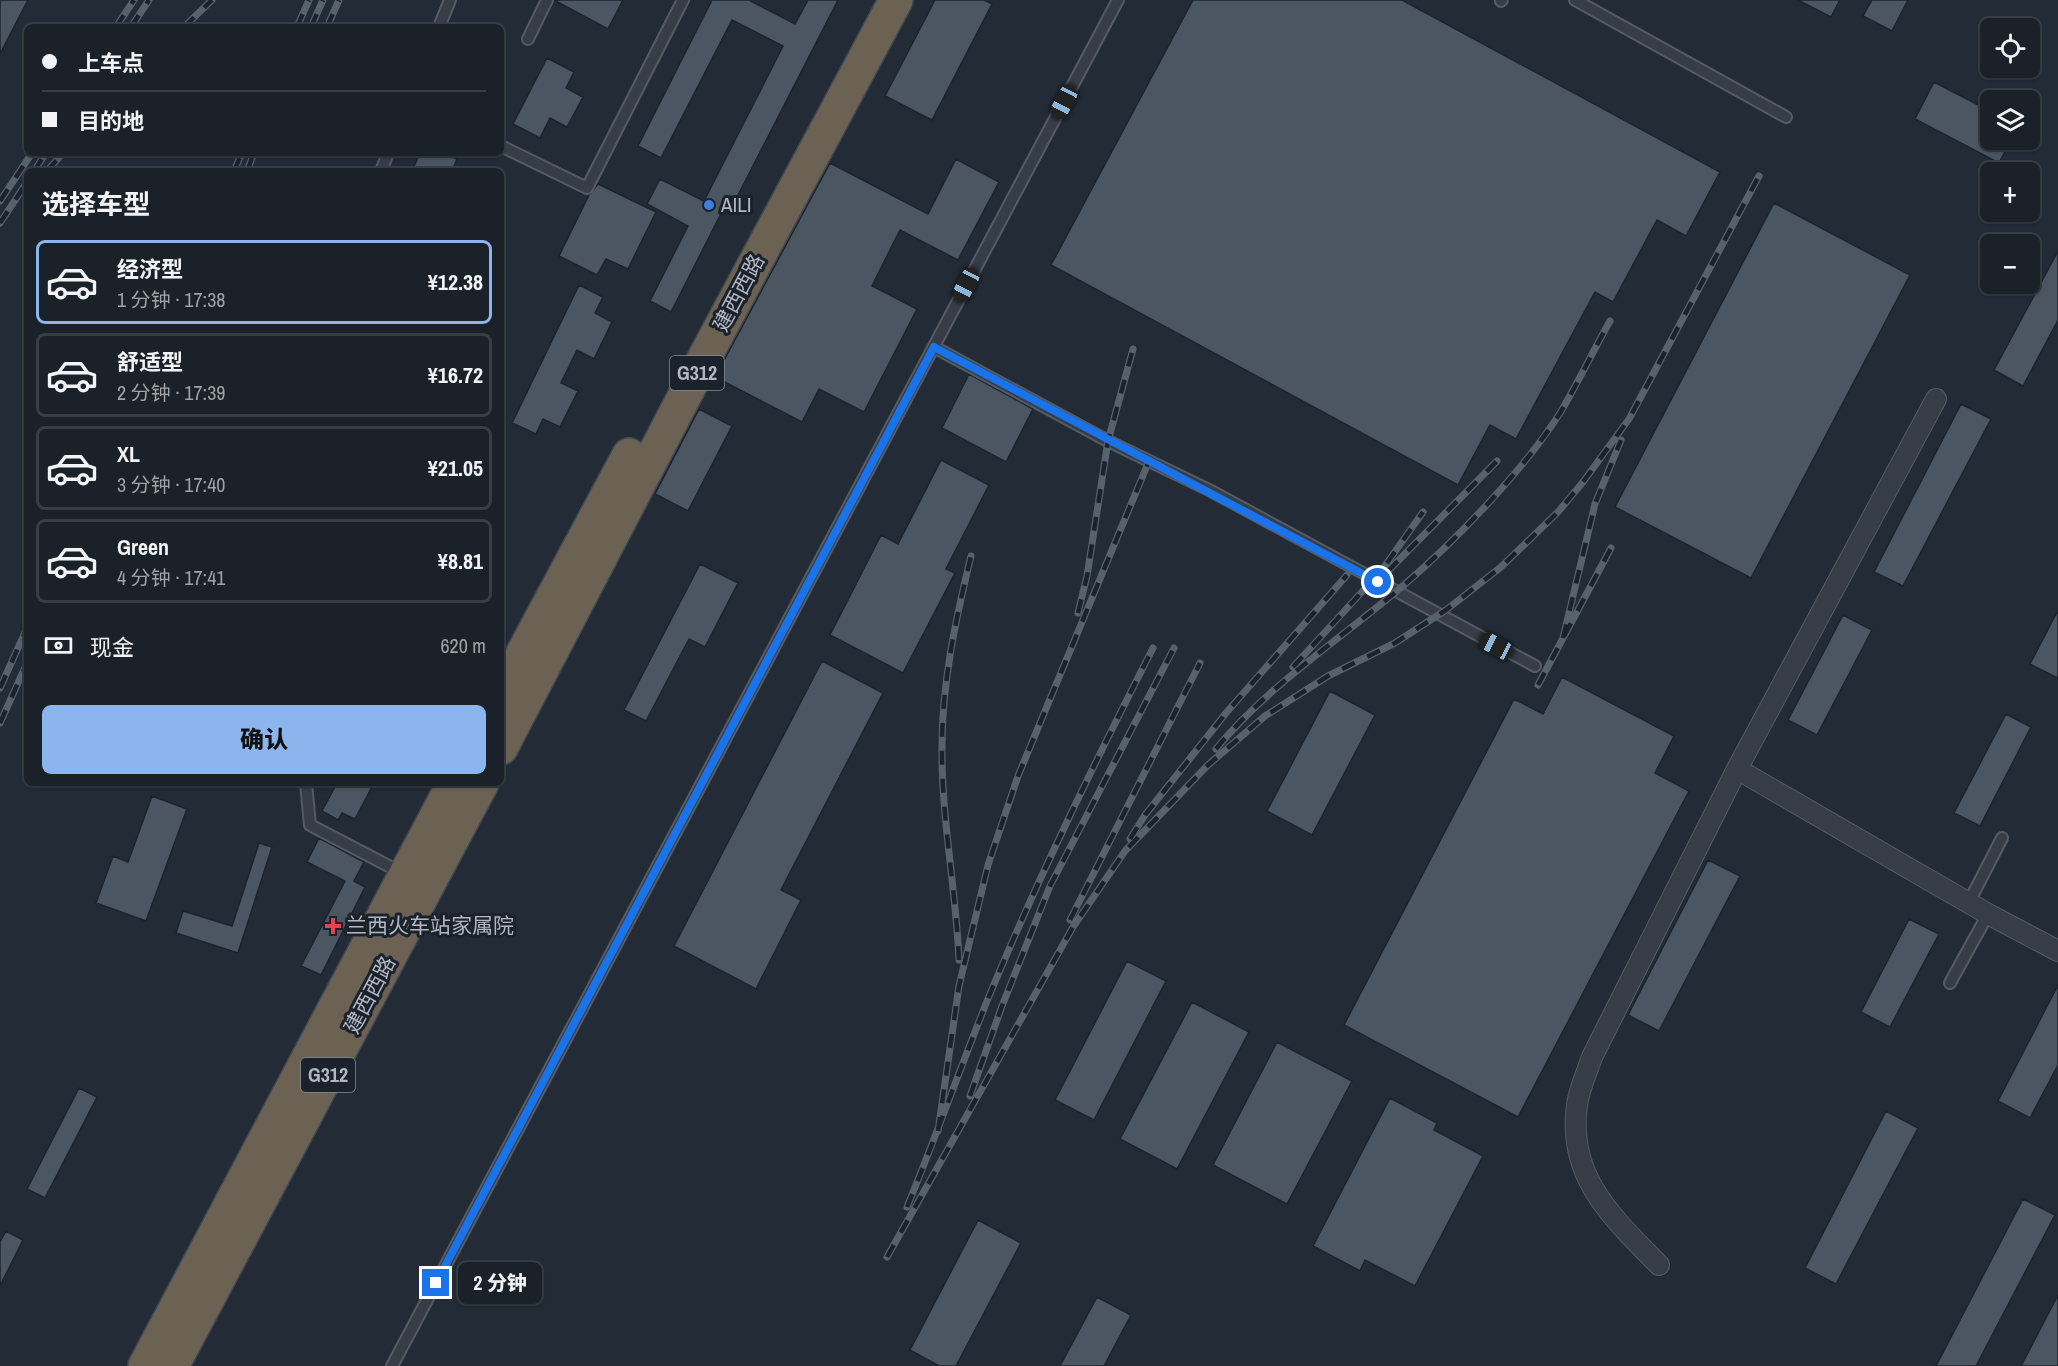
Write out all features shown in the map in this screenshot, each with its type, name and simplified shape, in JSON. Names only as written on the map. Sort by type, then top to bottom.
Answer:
[{"type":"highway","name":"建西西路","points":[[504,688],[870,0]]},
{"type":"highway","name":"建西西路","points":[[504,742],[708,351],[896,0]]},
{"type":"highway","name":"建西西路","points":[[146,1366],[452,786]]},
{"type":"highway","name":"建西西路","points":[[172,1366],[480,786]]},
{"type":"street","points":[[1659,1265],[1626,1232],[1591,1189],[1575,1144],[1577,1103],[1593,1057],[1737,769],[1936,399]]},
{"type":"street","points":[[1737,769],[1988,914],[2058,951]]},
{"type":"lane","points":[[440,24],[450,0]]},
{"type":"lane","points":[[528,39],[547,0]]},
{"type":"lane","points":[[504,147],[586,188],[683,0]]},
{"type":"lane","points":[[392,1366],[1118,0]]},
{"type":"lane","points":[[1575,0],[1786,117]]},
{"type":"lane","points":[[934,347],[1108,441],[1211,491],[1535,666]]},
{"type":"lane","points":[[306,786],[310,825],[405,875]]},
{"type":"lane","points":[[1969,903],[2002,838]]},
{"type":"lane","points":[[1950,983],[1988,914]]},
{"type":"building","points":[[0,0],[28,0],[0,54]]},
{"type":"building","points":[[554,0],[623,0],[608,29]]},
{"type":"building","points":[[712,0],[749,0],[795,24],[808,0],[838,0],[736,199],[730,196],[671,312],[650,301],[688,226],[647,204],[660,179],[704,201],[783,46],[732,20],[661,158],[638,146]]},
{"type":"building","points":[[935,0],[984,0],[992,4],[932,120],[885,96]]},
{"type":"building","points":[[1193,0],[1402,0],[1720,172],[1686,236],[1657,220],[1613,302],[1595,292],[1516,439],[1490,425],[1458,485],[1051,265]]},
{"type":"building","points":[[1798,0],[1840,0],[1831,17]]},
{"type":"building","points":[[1872,0],[1908,0],[1892,31],[1863,16]]},
{"type":"building","points":[[547,58],[574,72],[566,88],[583,97],[567,127],[550,118],[540,138],[513,124]]},
{"type":"building","points":[[1934,82],[1980,106],[1980,150],[2006,150],[2000,162],[1997,162],[1915,119]]},
{"type":"building","points":[[419,156],[450,156],[457,159],[453,168],[413,168]]},
{"type":"building","points":[[956,159],[999,182],[958,260],[900,230],[872,286],[917,309],[864,412],[819,389],[802,422],[715,377],[830,163],[928,214]]},
{"type":"building","points":[[598,184],[656,212],[628,269],[606,259],[597,275],[559,256],[589,195]]},
{"type":"building","points":[[1774,203],[1910,275],[1751,578],[1615,507]]},
{"type":"building","points":[[2058,251],[2058,320],[2023,386],[1994,370],[2035,294],[2040,294],[2040,284]]},
{"type":"building","points":[[579,285],[603,297],[595,313],[612,322],[594,359],[577,350],[561,383],[578,391],[560,427],[543,419],[536,434],[512,423]]},
{"type":"building","points":[[969,374],[1033,409],[1006,462],[942,428]]},
{"type":"building","points":[[1961,404],[1991,419],[1903,586],[1874,572]]},
{"type":"building","points":[[699,409],[732,426],[688,511],[655,494]]},
{"type":"building","points":[[941,460],[989,485],[946,569],[955,573],[903,673],[830,635],[881,535],[898,544]]},
{"type":"building","points":[[700,564],[738,583],[705,647],[689,639],[646,721],[624,710]]},
{"type":"building","points":[[2058,610],[2058,678],[2030,664]]},
{"type":"building","points":[[1843,615],[1872,630],[1817,735],[1788,720]]},
{"type":"building","points":[[822,661],[883,693],[781,890],[801,900],[756,989],[674,946]]},
{"type":"building","points":[[1562,677],[1674,736],[1655,773],[1689,791],[1518,1117],[1344,1025],[1514,699],[1543,714]]},
{"type":"building","points":[[1330,691],[1375,715],[1312,835],[1267,811]]},
{"type":"building","points":[[2006,714],[2031,727],[1980,826],[1954,813]]},
{"type":"building","points":[[335,786],[372,786],[355,819],[342,813],[338,820],[322,811]]},
{"type":"building","points":[[152,796],[187,809],[146,921],[96,903],[113,856],[128,862]]},
{"type":"building","name":"兰西火车站家属院","points":[[319,838],[364,862],[354,881],[365,887],[321,975],[301,966],[345,881],[307,862]]},
{"type":"building","points":[[259,843],[272,847],[238,953],[176,933],[183,911],[232,926]]},
{"type":"building","points":[[1708,860],[1740,876],[1659,1031],[1628,1015]]},
{"type":"building","points":[[1909,919],[1939,934],[1890,1027],[1861,1012]]},
{"type":"building","points":[[1127,961],[1166,981],[1094,1120],[1055,1100]]},
{"type":"building","points":[[2058,985],[2058,1065],[2030,1118],[1998,1101]]},
{"type":"building","points":[[1192,1002],[1249,1032],[1177,1169],[1120,1139]]},
{"type":"building","points":[[1277,1042],[1352,1081],[1287,1204],[1213,1165]]},
{"type":"building","points":[[79,1088],[97,1097],[45,1198],[27,1189]]},
{"type":"building","points":[[1390,1098],[1437,1123],[1434,1130],[1483,1156],[1415,1286],[1365,1260],[1360,1271],[1313,1246]]},
{"type":"building","points":[[1886,1111],[1918,1128],[1836,1284],[1805,1268]]},
{"type":"building","points":[[2023,1199],[2055,1215],[1976,1366],[1936,1366]]},
{"type":"building","points":[[978,1220],[1021,1243],[956,1366],[939,1366],[910,1350]]},
{"type":"building","points":[[6,1231],[23,1240],[0,1286],[0,1242]]},
{"type":"building","points":[[2058,1295],[2058,1366],[2021,1366]]},
{"type":"building","points":[[1097,1297],[1131,1315],[1104,1366],[1060,1366]]},
{"type":"railway","points":[[118,24],[134,0]]},
{"type":"railway","points":[[133,24],[149,0]]},
{"type":"railway","points":[[187,24],[212,0]]},
{"type":"railway","points":[[298,24],[309,0]]},
{"type":"railway","points":[[312,24],[323,0]]},
{"type":"railway","points":[[328,24],[339,0]]},
{"type":"railway","points":[[0,201],[30,156]]},
{"type":"railway","points":[[36,168],[44,156]]},
{"type":"railway","points":[[50,168],[60,156]]},
{"type":"railway","points":[[235,168],[241,156]]},
{"type":"railway","points":[[248,168],[253,156]]},
{"type":"railway","points":[[887,1257],[1073,927],[1125,851],[1208,765],[1265,716],[1328,676],[1395,643],[1446,610],[1501,567],[1558,512],[1629,419],[1759,176]]},
{"type":"railway","points":[[0,223],[24,187]]},
{"type":"railway","points":[[1216,749],[1258,704],[1404,585],[1445,548],[1488,504],[1528,458],[1560,413],[1610,321]]},
{"type":"railway","points":[[1078,613],[1087,576],[1108,441],[1133,349]]},
{"type":"railway","points":[[1563,638],[1595,504],[1621,440]]},
{"type":"railway","points":[[938,1131],[959,986],[988,865],[1018,776],[1149,461]]},
{"type":"railway","points":[[1388,571],[1497,461]]},
{"type":"railway","points":[[1293,667],[1382,570],[1423,512]]},
{"type":"railway","points":[[1538,685],[1611,548]]},
{"type":"railway","points":[[959,960],[944,799],[942,746],[944,698],[951,650],[971,556]]},
{"type":"railway","points":[[1130,839],[1145,815],[1226,713],[1347,575]]},
{"type":"railway","points":[[0,688],[24,635]]},
{"type":"railway","points":[[907,1207],[987,1001],[1026,911],[1153,648]]},
{"type":"railway","points":[[970,1096],[1002,1006],[1050,886],[1174,648]]},
{"type":"railway","points":[[1070,920],[1200,663]]},
{"type":"railway","points":[[0,723],[24,670]]},
{"type":"place","name":"AILI","points":[[709,205]]},
{"type":"place","name":"兰西火车站家属院","points":[[333,926]]},
{"type":"route","points":[[436,1283],[934,347],[1108,441],[1211,491],[1378,582]]}]
